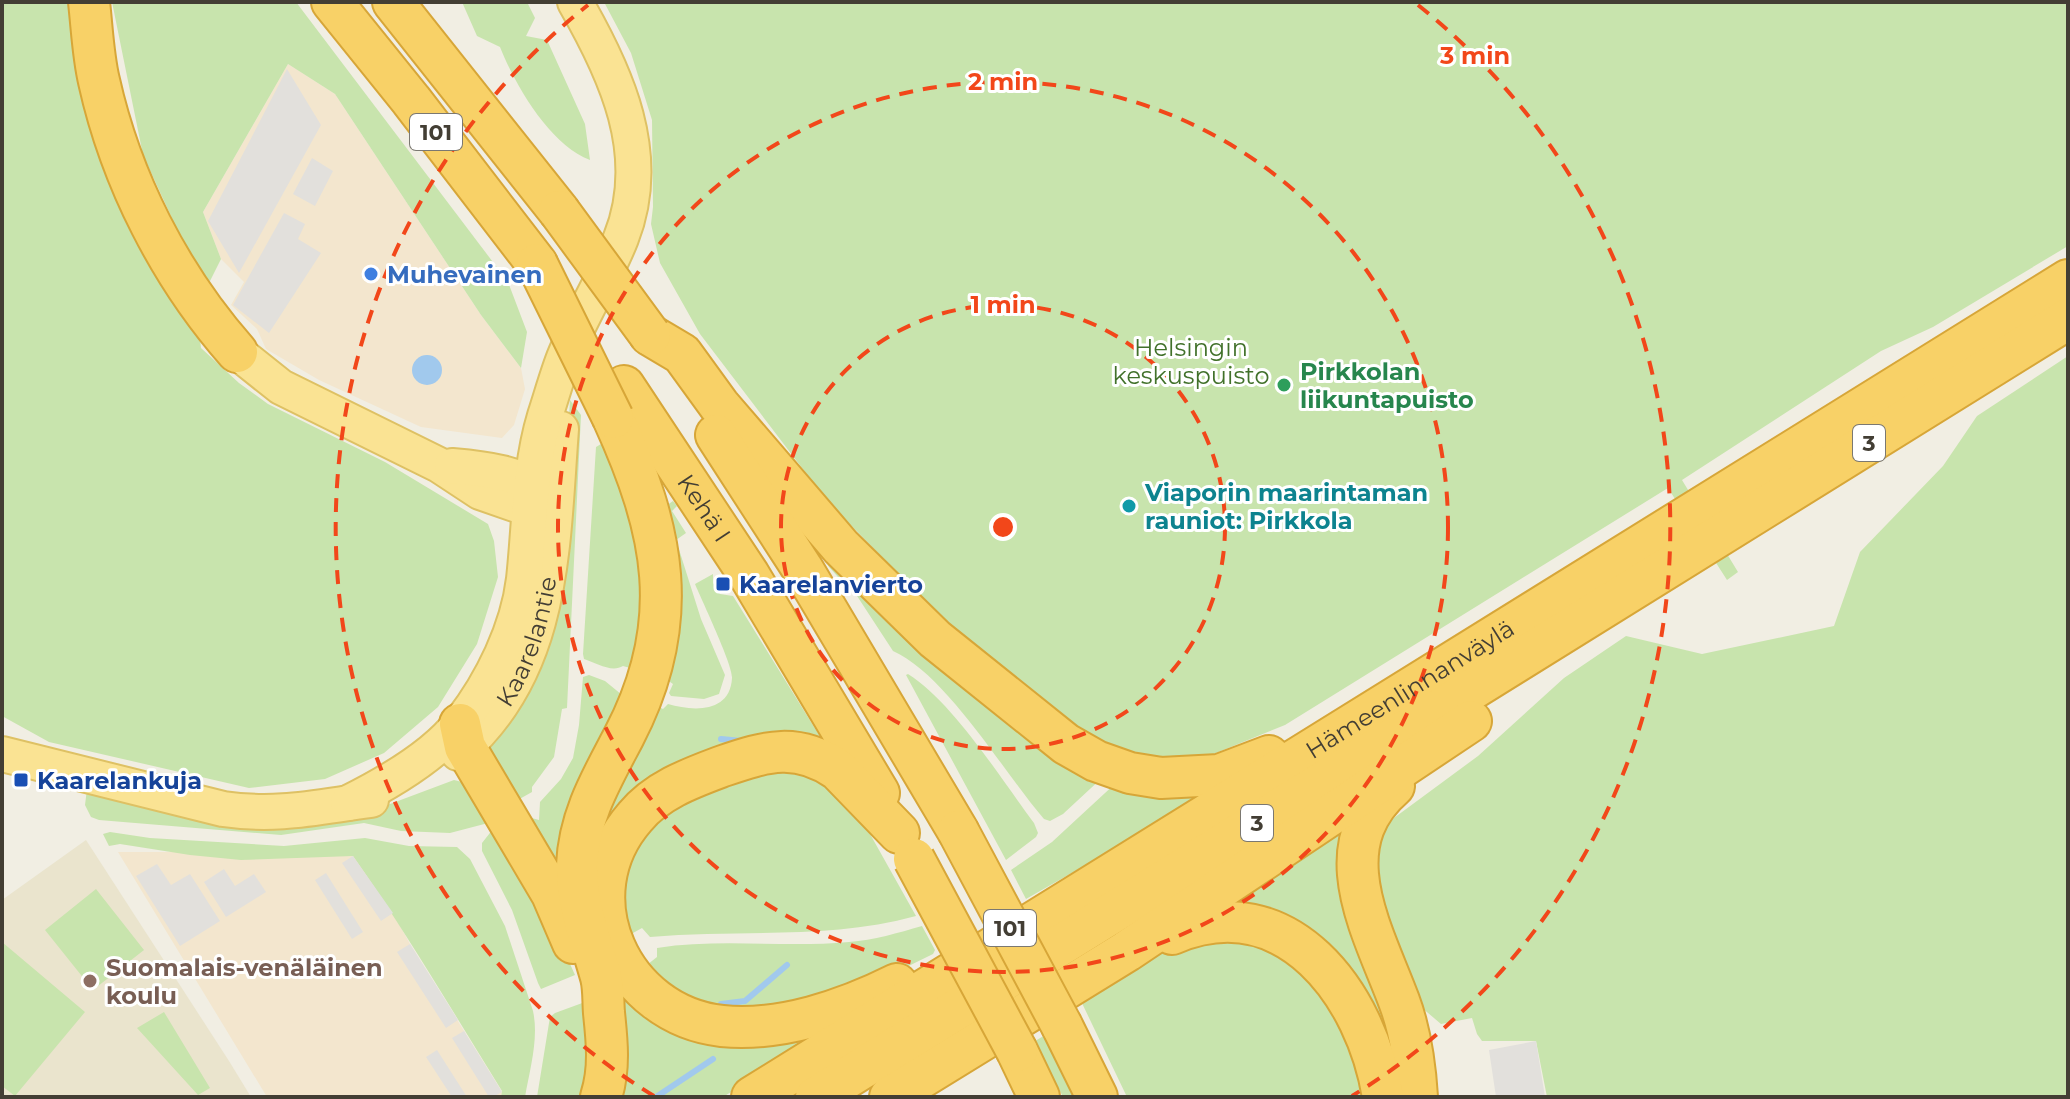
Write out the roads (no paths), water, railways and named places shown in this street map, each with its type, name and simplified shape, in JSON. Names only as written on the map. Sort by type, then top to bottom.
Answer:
[{"type":"highway","points":[[89,2],[98,79],[115,143],[137,195],[178,274],[237,352]]},
{"type":"highway","name":"Kehä I","points":[[332,2],[537,264],[618,402],[749,575],[873,781],[1038,1095]]},
{"type":"highway","name":"Kehä I","points":[[393,2],[559,211],[650,335],[802,568],[958,831],[1097,1096]]},
{"type":"highway","name":"Hämeenlinnanväylä","points":[[752,1097],[2068,280]]},
{"type":"highway","name":"Hämeenlinnanväylä","points":[[816,1097],[2068,319]]},
{"type":"highway","points":[[650,335],[682,354],[728,416],[841,547],[935,639],[1066,744],[1096,761],[1130,773],[1161,778],[1219,775],[1255,763],[1434,673]]},
{"type":"highway","points":[[601,1097],[608,1039],[602,982],[582,907],[577,869],[579,840],[587,810],[603,772],[645,691],[656,652],[662,611],[658,545],[618,402]]},
{"type":"highway","points":[[899,1093],[1127,951],[1464,725],[1542,671],[1698,549]]},
{"type":"highway","points":[[1417,1097],[1414,1055],[1407,1026],[1363,906],[1357,863],[1363,826],[1373,808],[1384,794],[1464,725]]},
{"type":"highway","points":[[463,735],[552,894],[604,1016]]},
{"type":"highway","points":[[907,846],[838,770],[810,755],[765,752],[708,772],[667,789],[650,802],[624,831],[610,863],[604,896],[605,916],[616,953],[638,985],[653,998],[679,1014],[722,1026],[789,1022],[885,990],[922,971],[965,964]]},
{"type":"highway","points":[[1127,951],[1205,922],[1238,921],[1273,930],[1315,959],[1348,1002],[1371,1046],[1383,1097]]},
{"type":"main road","name":"Kaarelantie","points":[[2,754],[237,811],[285,813],[348,803],[392,780],[463,735],[517,616],[539,496],[562,423],[555,389],[563,360],[622,237],[630,205],[633,166],[623,99],[600,45],[575,2]]},
{"type":"main road","points":[[237,352],[281,387],[439,465],[484,469],[539,496]]},
{"type":"water","points":[[427,355],[438,359],[442,370],[438,381],[427,385],[416,381],[412,370],[416,359]]},
{"type":"waterway","points":[[721,739],[742,741]]},
{"type":"waterway","points":[[721,1004],[745,1001],[787,965]]},
{"type":"waterway","points":[[656,1097],[713,1059]]},
{"type":"place","name":"Muhevainen","points":[[371,274]]},
{"type":"place","name":"Pirkkolan liikuntapuisto","points":[[1284,385]]},
{"type":"place","name":"Viaporin maarintaman rauniot: Pirkkola","points":[[1129,506]]},
{"type":"place","name":"Kaarelanvierto","points":[[723,584]]},
{"type":"place","name":"Kaarelankuja","points":[[21,780]]},
{"type":"place","name":"Suomalais-venäläinen koulu","points":[[90,981]]},
{"type":"park label","name":"Helsingin keskuspuisto","points":[[1191,361]]}]
